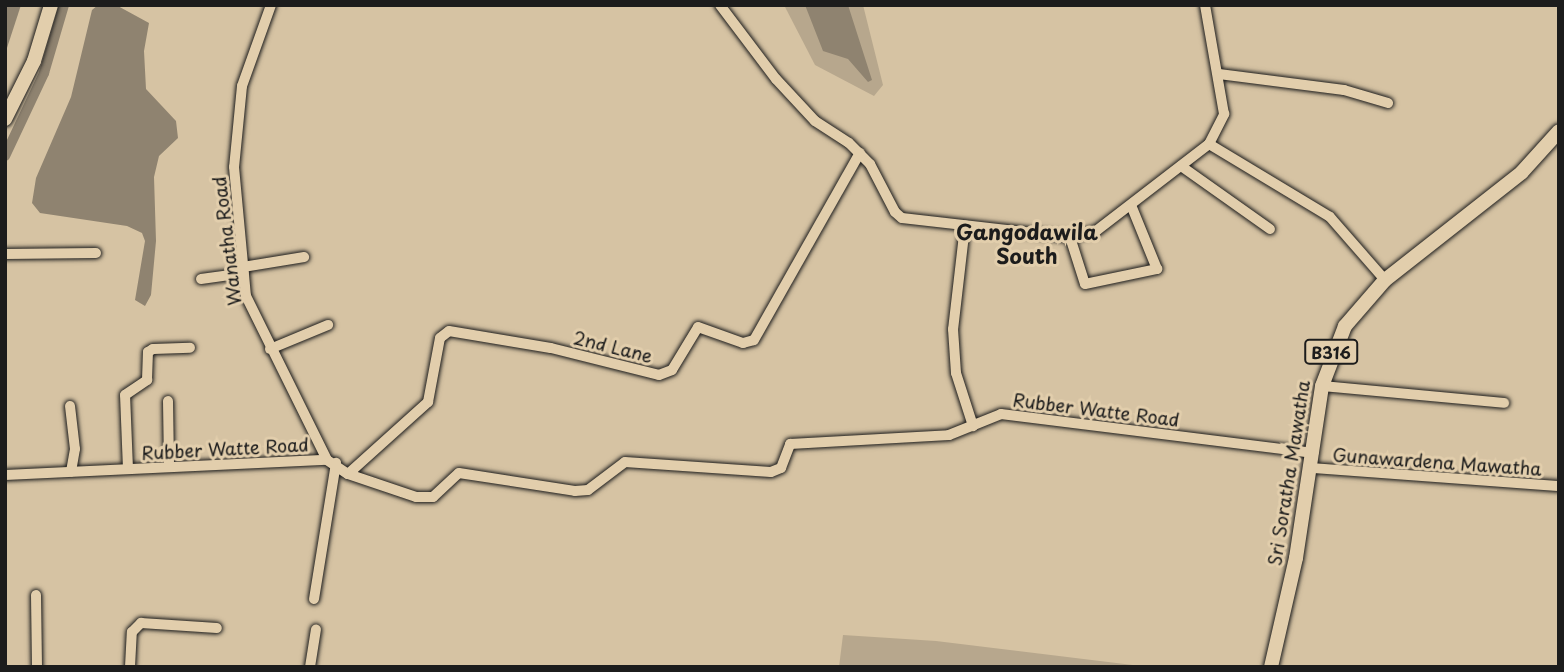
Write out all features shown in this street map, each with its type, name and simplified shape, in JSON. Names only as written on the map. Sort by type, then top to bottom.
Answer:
[{"type":"main road","points":[[5,120],[34,61],[51,5]]},
{"type":"main road","name":"Sri Soratha Mawatha","points":[[1271,667],[1313,461],[1322,386],[1345,326],[1385,280],[1522,172],[1559,131]]},
{"type":"street","name":"Wanatha Road","points":[[271,5],[242,86],[234,167],[246,296],[270,349],[331,461]]},
{"type":"street","points":[[720,5],[776,79],[815,121],[860,153],[902,218],[1070,237],[1096,231],[1209,144],[1224,114],[1205,5]]},
{"type":"street","points":[[1219,74],[1344,90],[1388,103]]},
{"type":"street","points":[[1209,144],[1330,217],[1385,280]]},
{"type":"street","name":"2nd Lane","points":[[348,474],[428,402],[440,338],[449,331],[551,348],[659,375],[673,370],[698,327],[743,343],[754,340],[860,153]]},
{"type":"street","points":[[1181,166],[1270,229]]},
{"type":"street","points":[[1070,237],[1085,284],[1157,269],[1130,205]]},
{"type":"street","points":[[965,226],[953,329],[956,373],[973,426]]},
{"type":"street","points":[[5,254],[96,253]]},
{"type":"street","points":[[201,279],[304,257]]},
{"type":"street","points":[[270,349],[328,325]]},
{"type":"street","points":[[128,470],[125,395],[147,380],[148,352],[153,349],[190,348]]},
{"type":"street","points":[[1322,386],[1504,403]]},
{"type":"street","points":[[168,401],[169,467]]},
{"type":"street","points":[[70,406],[75,449],[71,472]]},
{"type":"street","name":"Rubber Watte Road","points":[[5,475],[331,461],[348,474],[416,497],[433,496],[459,472],[588,490],[625,462],[771,472],[781,468],[790,444],[949,435],[973,426],[987,416],[1001,414],[1313,461]]},
{"type":"street","points":[[314,599],[331,461]]},
{"type":"street","name":"Gunawardena Mawatha","points":[[1313,461],[1559,486]]},
{"type":"street","points":[[36,595],[37,667]]},
{"type":"street","points":[[130,667],[132,632],[141,623],[216,628]]},
{"type":"street","points":[[310,667],[316,629]]},
{"type":"shaded area","points":[[5,5],[21,5],[5,54]]},
{"type":"shaded area","points":[[98,5],[116,5],[149,23],[144,51],[146,89],[176,121],[178,138],[159,156],[154,177],[156,241],[151,295],[145,306],[135,300],[145,241],[142,233],[127,226],[40,213],[32,203],[36,178],[71,97],[92,10]]},
{"type":"shaded area","points":[[784,5],[863,5],[883,85],[874,96],[815,65]]},
{"type":"shaded area","points":[[805,5],[848,5],[872,80],[868,82],[848,59],[823,51]]},
{"type":"shaded area","points":[[843,635],[936,641],[1149,667],[839,667]]},
{"type":"waterway","points":[[5,156],[44,73],[64,5]]},
{"type":"district","name":"Gangodawila South","points":[[1027,243]]}]
